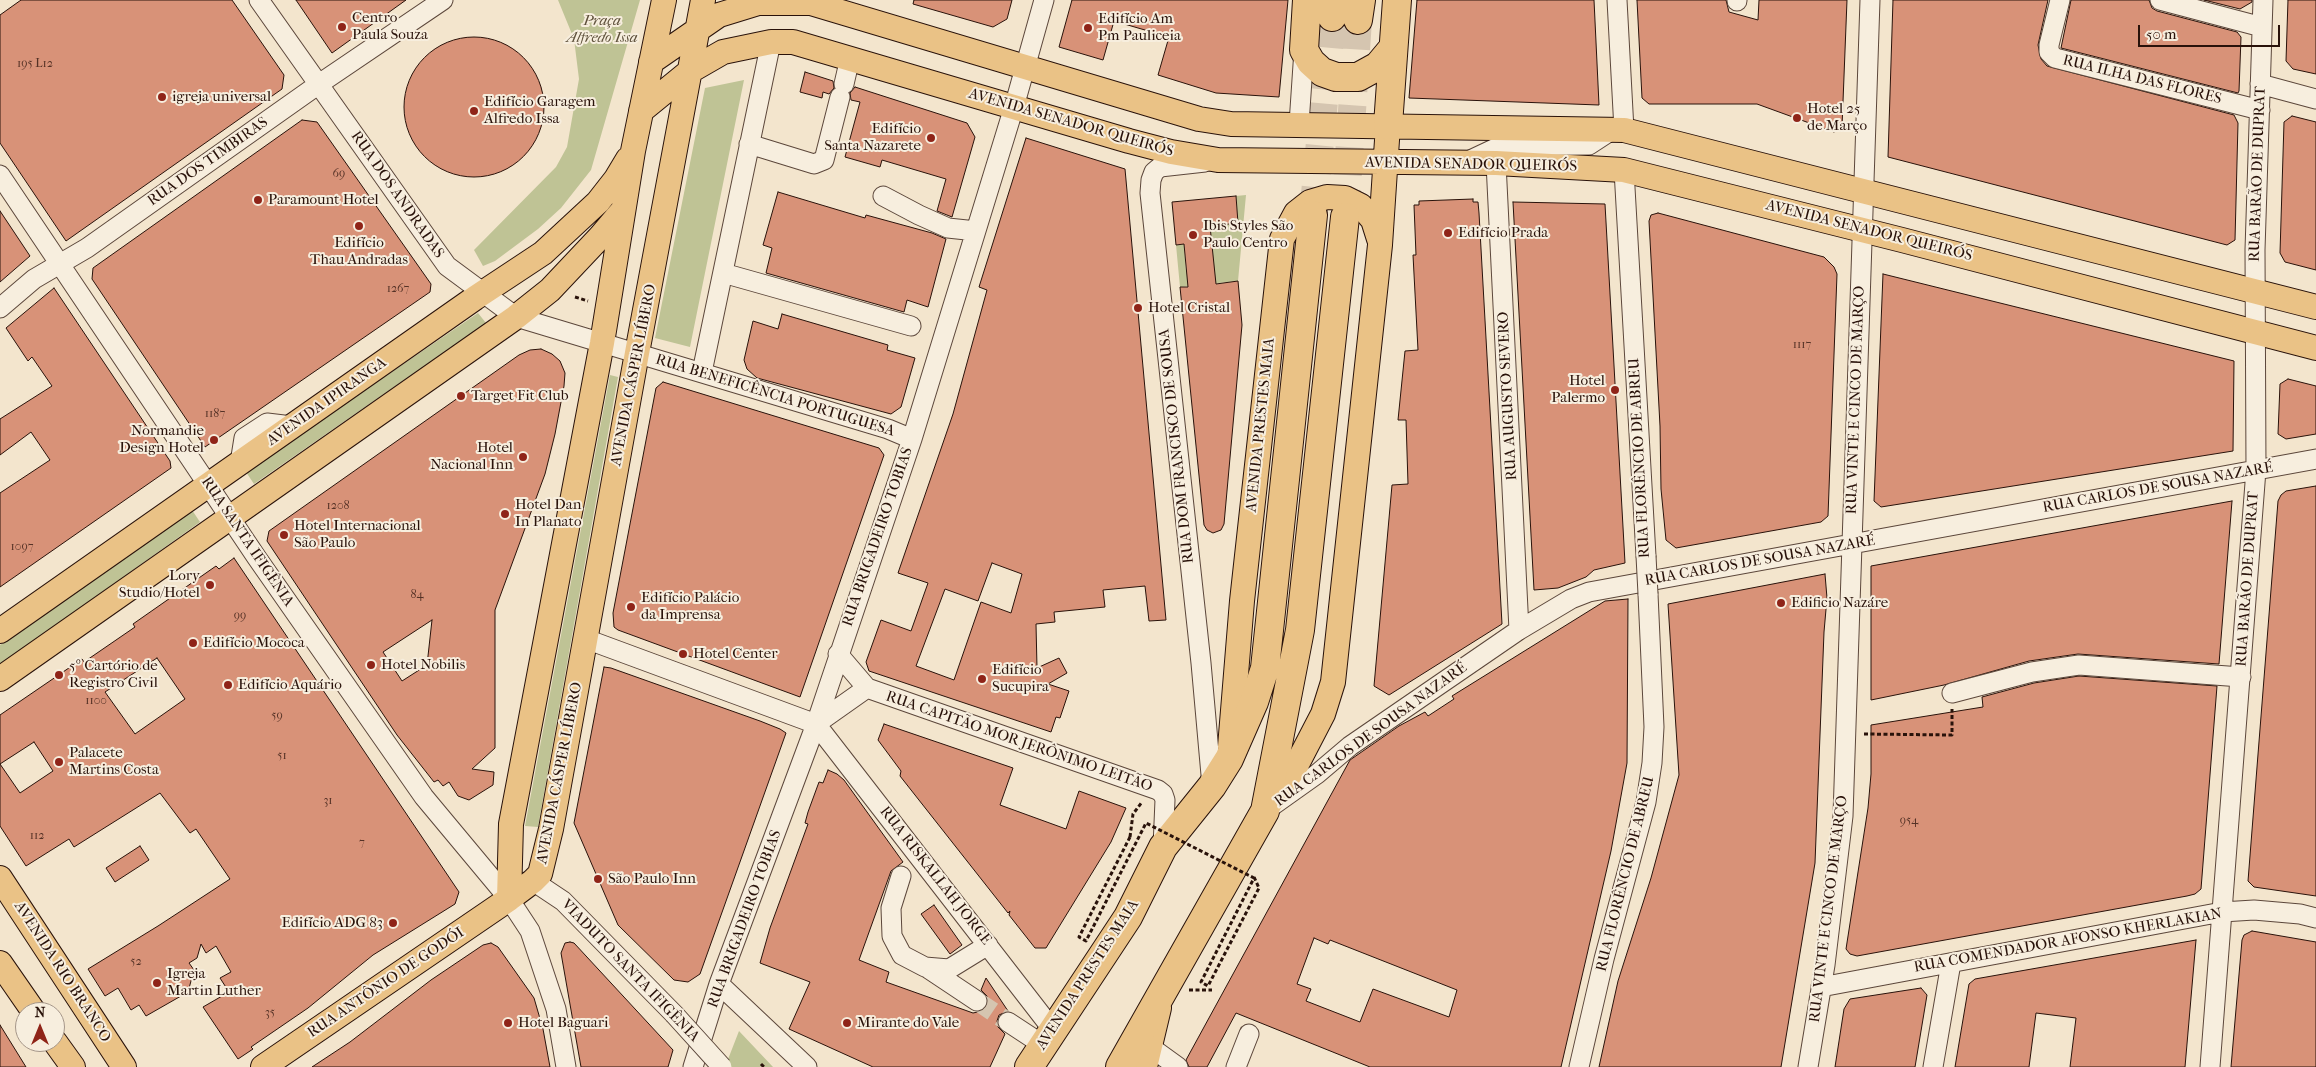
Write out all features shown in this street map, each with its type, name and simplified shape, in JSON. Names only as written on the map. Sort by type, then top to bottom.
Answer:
[{"type":"highway","points":[[1307,0],[1304,50],[1311,62],[1322,72],[1336,77],[1351,78],[1366,74],[1378,66],[1393,48]]},
{"type":"highway","points":[[1388,125],[1397,0]]},
{"type":"highway","name":"AVENIDA PRESTES MAIA","points":[[1041,1049],[1128,917],[1163,847],[1212,786],[1229,758],[1254,702],[1265,668],[1313,215]]},
{"type":"highway","name":"AVENIDA PRESTES MAIA","points":[[1120,1067],[1265,811],[1300,630],[1345,217]]},
{"type":"highway","points":[[1010,1067],[1041,1049]]},
{"type":"main road","points":[[509,899],[512,824],[602,342],[633,151],[664,0]]},
{"type":"main road","name":"AVENIDA CÁSPER LÍBERO","points":[[509,899],[540,874],[551,829],[703,0]]},
{"type":"main road","points":[[651,62],[719,14],[744,6],[806,1],[1199,119],[1231,124],[1618,130],[2316,307]]},
{"type":"main road","name":"AVENIDA SENADOR QUEIRÓS","points":[[641,111],[690,71],[723,52],[771,42],[793,42],[1129,141],[1171,152],[1218,160],[1496,163],[1624,170],[2316,348]]},
{"type":"main road","name":"AVENIDA PRESTES MAIA","points":[[1265,811],[1296,766],[1323,714],[1334,682],[1380,245],[1388,125]]},
{"type":"main road","name":"AVENIDA IPIRANGA","points":[[0,631],[543,253],[598,202],[633,151]]},
{"type":"main road","name":"AVENIDA PRESTES MAIA","points":[[1229,758],[1242,600],[1282,239],[1290,220],[1302,206],[1318,198],[1336,196],[1354,201],[1368,212],[1377,228],[1380,245]]},
{"type":"main road","points":[[0,679],[516,317],[550,290],[600,237],[624,208]]},
{"type":"main road","name":"AVENIDA RIO BRANCO","points":[[0,878],[124,1067]]},
{"type":"main road","name":"RUA ANTÔNIO DE GODÓI","points":[[263,1067],[509,899]]},
{"type":"main road","points":[[0,963],[27,1002]]},
{"type":"main road","name":"AVENIDA PRESTES MAIA","points":[[1147,1057],[1163,990]]},
{"type":"main road","points":[[62,1052],[73,1067]]},
{"type":"street","name":"RUA DOS ANDRADAS","points":[[259,0],[447,266],[516,317],[637,353]]},
{"type":"street","name":"RUA DOS TIMBIRAS","points":[[0,308],[34,279],[83,250],[319,84],[443,0]]},
{"type":"street","name":"RUA BRIGADEIRO TOBIAS","points":[[693,1067],[719,984],[816,724],[912,439],[1014,107],[1044,0]]},
{"type":"street","points":[[1462,163],[1500,146],[1588,145],[1618,130],[1617,0]]},
{"type":"street","name":"RUA VINTE E CINCO DE MARÇO","points":[[1808,1067],[1821,986],[1843,816],[1870,0]]},
{"type":"street","name":"RUA ILHA DAS FLORES","points":[[2060,0],[2048,45],[2049,52],[2055,58],[2260,110]]},
{"type":"street","points":[[2160,0],[2262,27]]},
{"type":"street","name":"RUA BARÃO DE DUPRAT","points":[[2210,1067],[2256,470],[2255,292],[2263,0]]},
{"type":"street","points":[[702,372],[771,42]]},
{"type":"street","points":[[1300,124],[1304,50]]},
{"type":"street","points":[[749,144],[814,164],[824,160],[850,58]]},
{"type":"street","points":[[2260,84],[2316,98]]},
{"type":"street","name":"RUA DOM FRANCISCO DE SOUSA","points":[[1212,786],[1202,663],[1150,193],[1154,172],[1160,168],[1188,166],[1218,160]]},
{"type":"street","name":"RUA AUGUSTO SEVERO","points":[[1496,163],[1519,630]]},
{"type":"street","name":"RUA FLORÊNCIO DE ABREU","points":[[1580,1067],[1604,959],[1646,802],[1652,763],[1654,727],[1624,170]]},
{"type":"street","name":"RUA SANTA IFIGÊNIA","points":[[0,175],[230,518],[424,797],[509,899],[530,931],[556,1009],[566,1067]]},
{"type":"street","points":[[883,196],[948,228],[976,231]]},
{"type":"street","points":[[723,273],[911,326]]},
{"type":"street","name":"RUA BENEFICÊNCIA PORTUGUESA","points":[[637,353],[888,429],[912,439]]},
{"type":"street","name":"RUA CARLOS DE SOUSA NAZARÉ","points":[[1265,811],[1317,774],[1350,746],[1519,630],[1571,599],[1589,592],[2316,459]]},
{"type":"street","points":[[586,639],[816,724],[866,688]]},
{"type":"street","name":"RUA CAPITÃO MOR JERÔNIMO LEITÃO","points":[[838,654],[866,688],[1153,788],[1163,794],[1165,800],[1163,847]]},
{"type":"street","points":[[1952,693],[2032,672],[2079,665],[2241,677]]},
{"type":"street","name":"RUA RISKALLAH JORGE","points":[[816,724],[988,945],[1041,1049]]},
{"type":"street","points":[[901,876],[891,908],[892,936],[902,955],[925,967],[977,1001]]},
{"type":"street","name":"VIADUTO SANTA IFIGÊNIA","points":[[533,881],[563,901],[674,1014],[722,1067]]},
{"type":"street","name":"RUA COMENDADOR AFONSO KHERLAKIAN","points":[[1821,986],[2222,912],[2254,910],[2300,914],[2316,918]]},
{"type":"street","points":[[925,967],[949,969],[988,945]]},
{"type":"street","points":[[1933,1067],[1950,963]]},
{"type":"street","points":[[719,984],[772,1032],[806,1067]]},
{"type":"street","points":[[1008,1022],[1041,1049]]},
{"type":"street","points":[[1236,1067],[1249,1034]]},
{"type":"street","points":[[1147,1057],[1178,1067]]},
{"type":"path","points":[[575,297],[594,303]]},
{"type":"path","points":[[1846,734],[1952,734],[1952,693]]},
{"type":"path","points":[[1153,788],[1133,814],[1130,837],[1079,937],[1086,940],[1146,823],[1254,878],[1201,982],[1208,986],[1259,888]]},
{"type":"green space","name":"Praça Alfredo Issa","points":[[558,0],[640,0],[591,170],[561,208],[538,229],[495,261],[483,266],[474,250],[556,167],[567,147],[579,79],[574,39]]},
{"type":"green space","points":[[744,80],[690,347],[655,338],[705,88]]},
{"type":"green space","points":[[1246,195],[1238,281],[1180,287],[1176,245],[1184,244],[1186,271],[1214,268],[1210,226],[1238,223],[1236,196]]},
{"type":"green space","points":[[478,313],[486,323],[254,484],[246,472]]},
{"type":"green space","points":[[610,375],[618,377],[538,827],[525,826]]},
{"type":"green space","points":[[192,510],[200,522],[0,665],[0,645]]},
{"type":"green space","points":[[739,1031],[773,1067],[725,1067]]},
{"type":"building","points":[[21,0],[232,0],[284,75],[282,89],[66,241],[0,143],[0,15]]},
{"type":"building","name":"Centro Paula Souza","points":[[296,0],[406,0],[332,53]]},
{"type":"building","points":[[914,0],[1012,0],[1007,19],[993,27],[913,4]]},
{"type":"building","points":[[1072,0],[1288,0],[1279,97],[1216,93],[1158,75],[1169,37],[1114,21],[1103,60],[1059,47]]},
{"type":"building","points":[[1417,0],[1594,0],[1599,105],[1409,98]]},
{"type":"building","points":[[1637,0],[1726,0],[1729,12],[1758,20],[1759,0],[1847,0],[1842,127],[1834,132],[1757,104],[1649,104],[1642,98]]},
{"type":"building","points":[[1893,0],[2048,0],[2038,45],[2041,59],[2047,66],[2234,115],[2238,123],[2235,240],[2227,245],[1888,157]]},
{"type":"building","points":[[2071,0],[2149,0],[2152,8],[2157,11],[2237,32],[2241,37],[2238,93],[2061,48]]},
{"type":"building","points":[[2204,0],[2252,0],[2252,2],[2240,9]]},
{"type":"building","points":[[2288,0],[2316,0],[2316,74],[2293,69],[2286,61]]},
{"type":"building","name":"Edifício Garagem Alfredo Issa","points":[[474,37],[488,38],[501,42],[524,57],[539,80],[543,93],[543,121],[539,134],[524,157],[501,172],[488,176],[474,177],[460,176],[447,172],[424,157],[409,134],[405,121],[404,107],[405,93],[409,80],[424,57],[447,42],[460,38]]},
{"type":"building","points":[[805,72],[833,81],[834,88],[829,94],[823,92],[822,98],[800,92]]},
{"type":"building","points":[[855,87],[967,123],[975,137],[952,217],[937,211],[946,179],[882,160],[880,167],[845,157],[860,102],[851,100],[850,93]]},
{"type":"building","points":[[2292,116],[2316,122],[2316,270],[2285,262],[2280,253],[2284,122]]},
{"type":"building","points":[[302,120],[317,122],[431,284],[430,292],[205,447],[92,279],[93,268]]},
{"type":"building","points":[[1026,138],[1125,169],[1166,620],[1149,621],[1145,586],[1103,590],[1105,607],[1054,612],[1055,622],[1036,624],[1037,668],[1059,658],[1067,673],[1048,684],[1069,691],[1060,718],[1056,717],[1051,732],[869,671],[866,662],[881,620],[911,631],[928,583],[898,573],[953,414],[987,290],[979,287]],"holes":[[[992,563],[1022,574],[1011,613],[981,602],[954,680],[916,666],[945,589],[978,601]]]},
{"type":"building","points":[[778,192],[865,218],[866,215],[932,233],[946,239],[928,307],[907,300],[904,312],[766,273],[772,248],[763,245]]},
{"type":"building","points":[[1236,196],[1238,223],[1210,226],[1216,284],[1238,281],[1242,325],[1224,524],[1221,530],[1213,533],[1207,530],[1204,525],[1180,287],[1188,287],[1184,244],[1176,245],[1172,202]]},
{"type":"building","points":[[1473,199],[1473,202],[1478,202],[1479,213],[1502,624],[1389,695],[1374,686],[1392,485],[1408,484],[1406,420],[1398,420],[1405,351],[1418,350],[1413,255],[1416,255],[1414,205],[1419,205],[1419,201]]},
{"type":"building","points":[[1513,202],[1605,204],[1625,563],[1594,570],[1586,577],[1558,588],[1534,590]]},
{"type":"building","points":[[0,211],[30,256],[0,282]]},
{"type":"building","points":[[1658,213],[1824,257],[1834,267],[1837,274],[1828,516],[1821,522],[1676,548],[1666,540],[1661,489],[1660,426],[1649,221],[1651,215]]},
{"type":"building","points":[[1883,274],[2234,361],[2233,451],[1881,507],[1874,501]]},
{"type":"building","points":[[54,288],[170,461],[171,468],[0,587],[0,493],[50,460],[31,432],[0,455],[0,419],[52,386],[32,357],[28,361],[6,328]]},
{"type":"building","points":[[782,314],[888,345],[887,350],[915,358],[901,407],[891,414],[757,378],[747,369],[744,360],[753,321],[778,329]]},
{"type":"building","points":[[541,349],[552,354],[560,361],[565,373],[564,386],[545,474],[495,610],[495,748],[472,769],[494,772],[493,785],[469,800],[458,796],[449,782],[443,786],[438,780],[434,782],[397,735],[267,541],[269,531],[519,355],[530,350]],"holes":[[[432,620],[427,665],[402,681],[383,652]]]},
{"type":"building","points":[[2288,379],[2316,386],[2316,434],[2286,439],[2278,434],[2280,384]]},
{"type":"building","points":[[663,382],[879,448],[884,455],[800,697],[614,627],[613,613],[656,388]]},
{"type":"building","points":[[2316,486],[2316,896],[2254,887],[2248,881],[2278,501],[2286,491]]},
{"type":"building","points":[[2232,501],[2219,664],[2078,654],[2029,661],[1944,685],[1871,700],[1871,566]]},
{"type":"building","points":[[234,558],[459,892],[455,904],[373,955],[308,1008],[251,1047],[253,1049],[238,1059],[203,1007],[229,992],[220,978],[231,972],[216,946],[206,953],[201,944],[197,958],[189,963],[194,970],[188,992],[146,1016],[139,1005],[131,1010],[118,988],[105,996],[88,969],[230,879],[196,829],[190,833],[160,793],[74,847],[69,839],[26,866],[0,826],[0,764],[0,715],[82,659],[84,662],[135,627],[133,624],[216,566],[219,569]],"holes":[[[157,658],[185,699],[135,734],[105,692]],[[34,742],[53,771],[20,793],[0,764]]]},
{"type":"building","points":[[1825,574],[1827,598],[1815,863],[1781,1067],[1599,1067],[1618,981],[1651,878],[1679,775],[1668,604]]},
{"type":"building","points":[[1628,599],[1627,763],[1611,851],[1561,1067],[1370,1067],[1236,1013],[1207,1067],[1189,1067],[1186,1060],[1350,760],[1399,726],[1425,712],[1428,716],[1454,699],[1452,696],[1605,601]],"holes":[[[1314,938],[1328,944],[1330,940],[1457,990],[1449,1017],[1373,989],[1360,1022],[1306,1001],[1311,989],[1297,984]]]},
{"type":"building","points":[[604,667],[760,721],[786,733],[700,974],[688,982],[674,980],[618,925],[574,823]]},
{"type":"building","points":[[2079,676],[2217,686],[2201,889],[2195,894],[2187,896],[1857,956],[1850,954],[1846,949],[1868,808],[1871,774],[1871,725],[1983,707],[1982,697],[2034,683]]},
{"type":"building","points":[[884,724],[1013,768],[1000,805],[1066,829],[1079,791],[1126,808],[1111,842],[1046,948],[1035,948],[1009,915],[1010,911],[1008,913],[900,776],[901,771],[878,740]]},
{"type":"building","points":[[828,770],[844,780],[903,862],[891,871],[859,960],[889,972],[886,982],[973,1013],[982,1011],[987,1007],[987,996],[981,990],[986,978],[1008,1011],[999,1015],[997,1021],[998,1027],[1005,1034],[990,1067],[873,1067],[789,1029],[810,982],[760,963],[770,928],[808,824],[805,823],[808,812],[819,782],[823,783]]},
{"type":"building","points":[[140,846],[149,860],[115,882],[106,868]]},
{"type":"building","points":[[934,905],[962,945],[950,954],[921,914]]},
{"type":"building","points":[[2252,931],[2316,942],[2316,1067],[2231,1067],[2242,940],[2244,935]]},
{"type":"building","points":[[2196,940],[2185,1067],[2070,1067],[2076,1018],[2036,1013],[2029,1067],[1955,1067],[1969,984],[1975,979]]},
{"type":"building","points":[[491,943],[498,947],[534,998],[543,1029],[550,1067],[312,1067],[350,1042],[431,980],[483,945]]},
{"type":"building","points":[[565,943],[574,943],[673,1050],[668,1067],[581,1067],[561,953]]},
{"type":"building","points":[[1921,988],[1927,995],[1915,1067],[1835,1067],[1844,1009],[1850,999]]},
{"type":"building","points":[[0,1025],[26,1067],[0,1067]]},
{"type":"tunnel","points":[[1313,215],[1332,17]]},
{"type":"tunnel","points":[[1345,217],[1358,20]]},
{"type":"tunnel","points":[[977,1001],[1008,1022]]},
{"type":"place","name":"Centro Paula Souza","points":[[342,27]]},
{"type":"place","name":"Edifício Am Pm Pauliceia","points":[[1088,28]]},
{"type":"place","name":"igreja universal","points":[[162,97]]},
{"type":"place","name":"Edifício Garagem Alfredo Issa","points":[[474,111]]},
{"type":"place","name":"Hotel 25 de Março","points":[[1797,118]]},
{"type":"place","name":"Edifício Santa Nazarete","points":[[931,138]]},
{"type":"place","name":"Paramount Hotel","points":[[258,200]]},
{"type":"place","name":"Edifício Thau Andradas","points":[[359,226]]},
{"type":"place","name":"Edifício Prada","points":[[1448,233]]},
{"type":"place","name":"Ibis Styles São Paulo Centro","points":[[1193,235]]},
{"type":"place","name":"Hotel Cristal","points":[[1138,308]]},
{"type":"place","name":"Hotel Palermo","points":[[1615,390]]},
{"type":"place","name":"Target Fit Club","points":[[461,396]]},
{"type":"place","name":"Normandie Design Hotel","points":[[214,440]]},
{"type":"place","name":"Hotel Nacional Inn","points":[[523,457]]},
{"type":"place","name":"Hotel Dan In Planato","points":[[505,514]]},
{"type":"place","name":"Hotel Internacional São Paulo","points":[[284,535]]},
{"type":"place","name":"Lory Studio/Hotel","points":[[210,585]]},
{"type":"place","name":"Edificio Nazáre","points":[[1781,603]]},
{"type":"place","name":"Edifício Palácio da Imprensa","points":[[631,607]]},
{"type":"place","name":"Edifício Mococa","points":[[193,643]]},
{"type":"place","name":"Hotel Center","points":[[683,654]]},
{"type":"place","name":"Hotel Nobilis","points":[[371,665]]},
{"type":"place","name":"5º Cartório de Registro Civil","points":[[59,675]]},
{"type":"place","name":"Edifício Sucupira","points":[[982,679]]},
{"type":"place","name":"Edifício Aquário","points":[[228,685]]},
{"type":"place","name":"Palacete Martins Costa","points":[[59,762]]},
{"type":"place","name":"São Paulo Inn","points":[[598,879]]},
{"type":"place","name":"Edifício ADG 83","points":[[393,923]]},
{"type":"place","name":"Igreja Martin Luther","points":[[157,983]]},
{"type":"place","name":"Hotel Baguari","points":[[508,1023]]},
{"type":"place","name":"Mirante do Vale","points":[[847,1023]]}]
